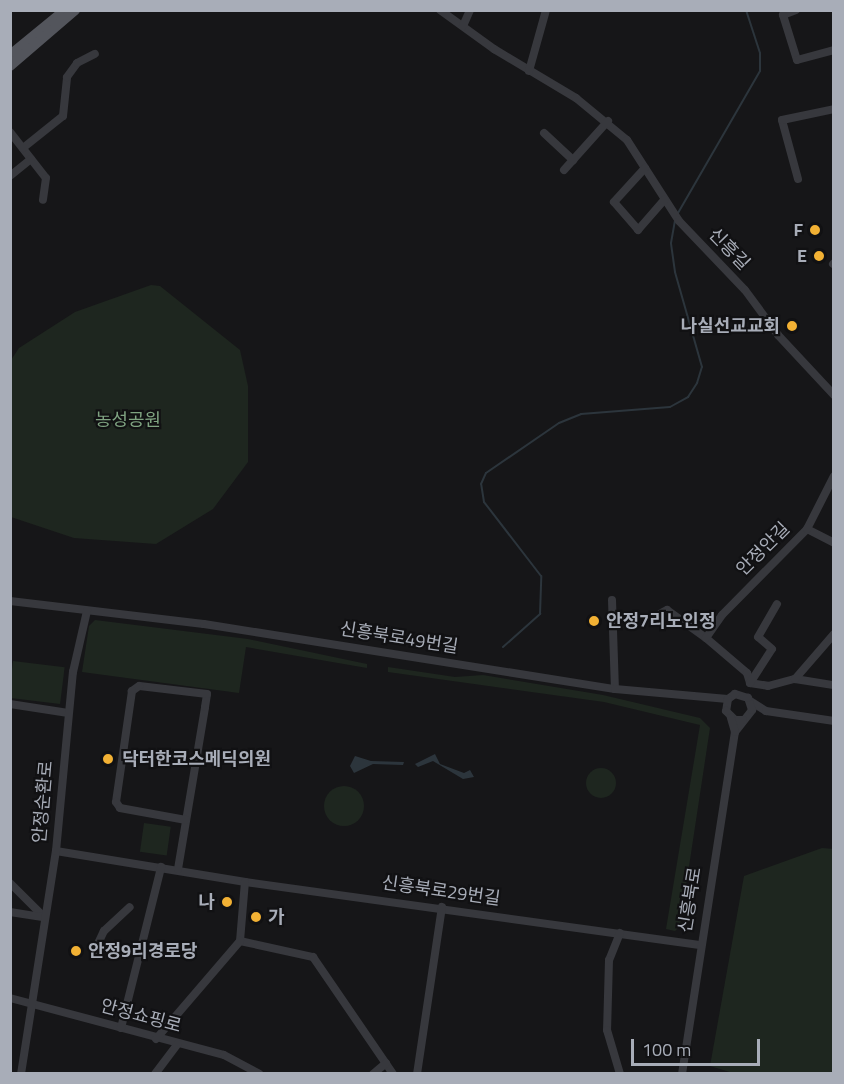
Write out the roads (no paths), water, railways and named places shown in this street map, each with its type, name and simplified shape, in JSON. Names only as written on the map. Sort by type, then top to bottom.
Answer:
[{"type":"main road","points":[[10,56],[67,12]]},
{"type":"main road","points":[[10,66],[67,12]]},
{"type":"street","name":"신흥길","points":[[440,10],[529,71],[608,121],[627,140],[677,219],[745,290],[778,335],[834,395]]},
{"type":"street","points":[[464,26],[470,10]]},
{"type":"street","points":[[529,71],[546,10]]},
{"type":"street","points":[[796,10],[783,15],[797,60],[834,50]]},
{"type":"street","points":[[23,148],[63,116],[66,77],[77,63],[95,54]]},
{"type":"street","points":[[798,179],[782,120],[834,109]]},
{"type":"street","points":[[564,170],[608,121]]},
{"type":"street","points":[[10,132],[46,178],[44,200]]},
{"type":"street","points":[[544,133],[573,160]]},
{"type":"street","points":[[10,176],[31,159]]},
{"type":"street","points":[[645,168],[614,202],[638,230],[664,200]]},
{"type":"street","name":"안정안길","points":[[706,638],[722,615],[807,529],[834,476]]},
{"type":"street","points":[[807,529],[834,543]]},
{"type":"street","points":[[612,600],[615,689]]},
{"type":"street","points":[[10,601],[87,610]]},
{"type":"street","points":[[728,699],[728,715],[735,732],[747,717],[750,682],[772,649],[758,637],[777,604]]},
{"type":"street","name":"신흥북로49번길","points":[[87,610],[204,624],[615,689],[705,700]]},
{"type":"street","name":"안정순환로","points":[[21,1074],[56,850],[68,713],[87,610]]},
{"type":"street","points":[[661,613],[667,610],[706,638],[747,674],[750,682]]},
{"type":"street","points":[[795,679],[834,634]]},
{"type":"street","points":[[750,682],[768,686],[795,679],[834,685]]},
{"type":"street","points":[[177,869],[186,820],[207,694],[139,686],[132,691],[116,802],[120,808],[186,820]]},
{"type":"street","points":[[705,700],[747,698],[766,711]]},
{"type":"street","points":[[705,700],[728,715],[747,717],[766,711],[834,721]]},
{"type":"street","points":[[10,704],[68,713]]},
{"type":"street","name":"신흥북로","points":[[682,1074],[700,945],[735,732]]},
{"type":"street","name":"신흥북로29번길","points":[[56,850],[245,882],[442,907],[700,945]]},
{"type":"street","points":[[121,1028],[161,867]]},
{"type":"street","points":[[156,1039],[192,1000],[240,941],[245,882]]},
{"type":"street","points":[[10,883],[44,917]]},
{"type":"street","points":[[95,950],[104,931],[130,907]]},
{"type":"street","points":[[417,1074],[442,907]]},
{"type":"street","points":[[10,912],[44,917]]},
{"type":"street","points":[[620,933],[609,960],[608,1030],[620,1074]]},
{"type":"street","points":[[240,941],[313,957],[393,1074]]},
{"type":"street","name":"안정쇼핑로","points":[[10,998],[32,1002],[156,1039],[224,1055],[259,1074]]},
{"type":"street","points":[[155,1074],[178,1044]]},
{"type":"street","points":[[373,1074],[386,1063]]},
{"type":"waterway","points":[[678,213],[760,71],[760,53],[746,10]]},
{"type":"waterway","points":[[503,647],[540,614],[541,576],[484,502],[481,484],[486,473],[559,423],[581,414],[670,407],[688,397],[697,383],[702,367],[675,272],[671,243],[675,221]]},
{"type":"place","name":"F","points":[[815,230]]},
{"type":"place","name":"E","points":[[819,256]]},
{"type":"place","name":"나실선교교회","points":[[792,326]]},
{"type":"place","name":"안정7리노인정","points":[[594,621]]},
{"type":"place","name":"닥터한코스메딕의원","points":[[108,759]]},
{"type":"place","name":"나","points":[[227,902]]},
{"type":"place","name":"가","points":[[256,917]]},
{"type":"place","name":"안정9리경로당","points":[[76,951]]},
{"type":"park label","name":"농성공원","points":[[128,420]]}]
